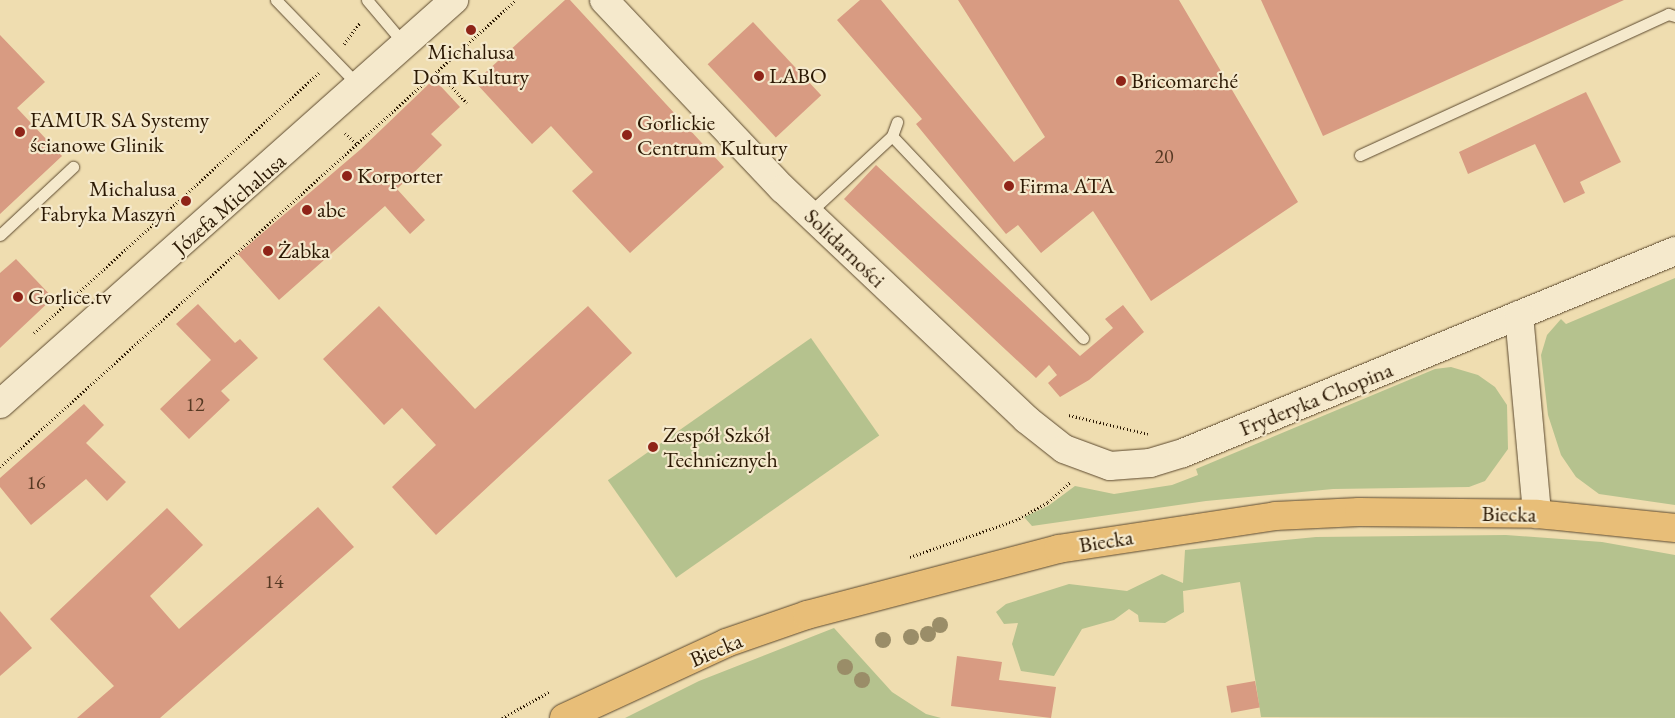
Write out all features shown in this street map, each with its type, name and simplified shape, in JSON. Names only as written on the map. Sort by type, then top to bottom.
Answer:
[{"type":"main road","name":"Biecka","points":[[564,718],[726,644],[806,615],[1058,549],[1275,516],[1360,512],[1537,514],[1675,528]]},
{"type":"street","name":"Józefa Michalusa","points":[[0,404],[360,88],[454,0]]},
{"type":"street","name":"Solidarności","points":[[604,0],[808,214],[1045,437],[1078,456],[1110,466]]},
{"type":"street","name":"Fryderyka Chopina","points":[[1110,466],[1150,463],[1183,453],[1675,251]]},
{"type":"street","points":[[1519,315],[1537,514]]},
{"type":"lane","points":[[276,0],[360,88]]},
{"type":"lane","points":[[370,3],[406,46]]},
{"type":"lane","points":[[1360,155],[1668,14],[1675,16]]},
{"type":"lane","points":[[808,214],[892,136],[897,122]]},
{"type":"lane","points":[[892,136],[1083,338]]},
{"type":"lane","points":[[0,235],[73,166]]},
{"type":"path","points":[[0,467],[516,0]]},
{"type":"path","points":[[29,338],[334,59],[370,3]]},
{"type":"path","points":[[438,72],[467,103]]},
{"type":"path","points":[[1065,415],[1155,435]]},
{"type":"green space","points":[[1675,278],[1675,505],[1599,494],[1576,477],[1561,455],[1548,415],[1541,355],[1547,335],[1561,319],[1566,324]]},
{"type":"green space","points":[[811,338],[879,435],[676,578],[608,480]]},
{"type":"green space","points":[[1451,367],[1478,375],[1495,387],[1507,405],[1508,449],[1485,481],[1469,487],[1333,489],[1206,501],[1032,526],[1024,517],[1048,506],[1075,486],[1114,494],[1172,485],[1198,475],[1196,469],[1435,369]]},
{"type":"green space","points":[[1506,535],[1602,542],[1675,555],[1675,718],[1261,717],[1240,582],[1183,591],[1184,612],[1165,623],[1139,622],[1138,615],[1129,609],[1114,620],[1082,629],[1054,676],[1021,671],[1012,644],[1018,623],[1004,624],[996,612],[1006,604],[1069,584],[1127,591],[1162,574],[1183,583],[1185,550],[1316,537]]},
{"type":"green space","points":[[834,628],[892,692],[926,714],[941,718],[625,718],[699,681]]},
{"type":"building","name":"Gorlickie Centrum Kultury","points":[[565,0],[570,0],[724,167],[630,253],[572,191],[593,172],[551,126],[532,144],[475,82]]},
{"type":"building","points":[[860,0],[881,0],[1014,162],[1045,137],[958,0],[1179,0],[1298,202],[1151,301],[1093,211],[1041,253],[1018,225],[1006,234],[916,124],[922,119],[837,20]]},
{"type":"building","points":[[1261,0],[1624,0],[1323,136]]},
{"type":"building","name":"LABO","points":[[753,22],[821,95],[776,137],[708,64]]},
{"type":"building","name":"FAMUR SA Systemy ścianowe Glinik","points":[[0,35],[45,82],[17,108],[62,156],[0,214]]},
{"type":"building","points":[[434,79],[460,107],[431,134],[442,145],[397,189],[425,220],[410,234],[385,206],[279,300],[238,254],[361,149]]},
{"type":"building","points":[[1586,92],[1621,162],[1580,182],[1585,193],[1564,203],[1535,144],[1468,174],[1459,152]]},
{"type":"building","points":[[876,165],[1080,356],[1113,328],[1105,319],[1123,305],[1144,332],[1089,380],[1060,397],[1048,383],[1057,375],[1049,365],[1036,378],[844,199]]},
{"type":"building","points":[[16,259],[53,298],[0,348],[0,273]]},
{"type":"building","points":[[198,304],[235,343],[240,339],[258,358],[221,391],[230,400],[189,439],[160,409],[211,360],[176,324]]},
{"type":"building","points":[[379,306],[475,409],[588,306],[632,353],[436,535],[392,487],[436,445],[402,408],[384,425],[323,359]]},
{"type":"building","points":[[84,404],[104,425],[86,443],[126,482],[107,501],[86,479],[31,525],[0,487],[0,478]]},
{"type":"building","points":[[318,507],[354,547],[160,718],[77,718],[114,686],[50,619],[167,508],[203,545],[150,596],[179,629]]},
{"type":"building","points":[[0,611],[32,648],[0,676]]},
{"type":"building","points":[[957,656],[1002,662],[999,680],[1056,687],[1051,718],[951,706]]},
{"type":"building","points":[[1255,681],[1260,708],[1231,713],[1226,686]]},
{"type":"place","name":"Michalusa Dom Kultury","points":[[471,30]]},
{"type":"place","name":"LABO","points":[[759,76]]},
{"type":"place","name":"Bricomarché","points":[[1121,81]]},
{"type":"place","name":"FAMUR SA Systemy ścianowe Glinik","points":[[20,132]]},
{"type":"place","name":"Gorlickie Centrum Kultury","points":[[627,135]]},
{"type":"place","name":"Korporter","points":[[347,176]]},
{"type":"place","name":"Firma ATA","points":[[1009,186]]},
{"type":"place","name":"Michalusa Fabryka Maszyn","points":[[186,201]]},
{"type":"place","name":"abc","points":[[307,210]]},
{"type":"place","name":"Żabka","points":[[268,251]]},
{"type":"place","name":"Gorlice.tv","points":[[18,297]]},
{"type":"place","name":"Zespół Szkół Technicznych","points":[[653,447]]}]
